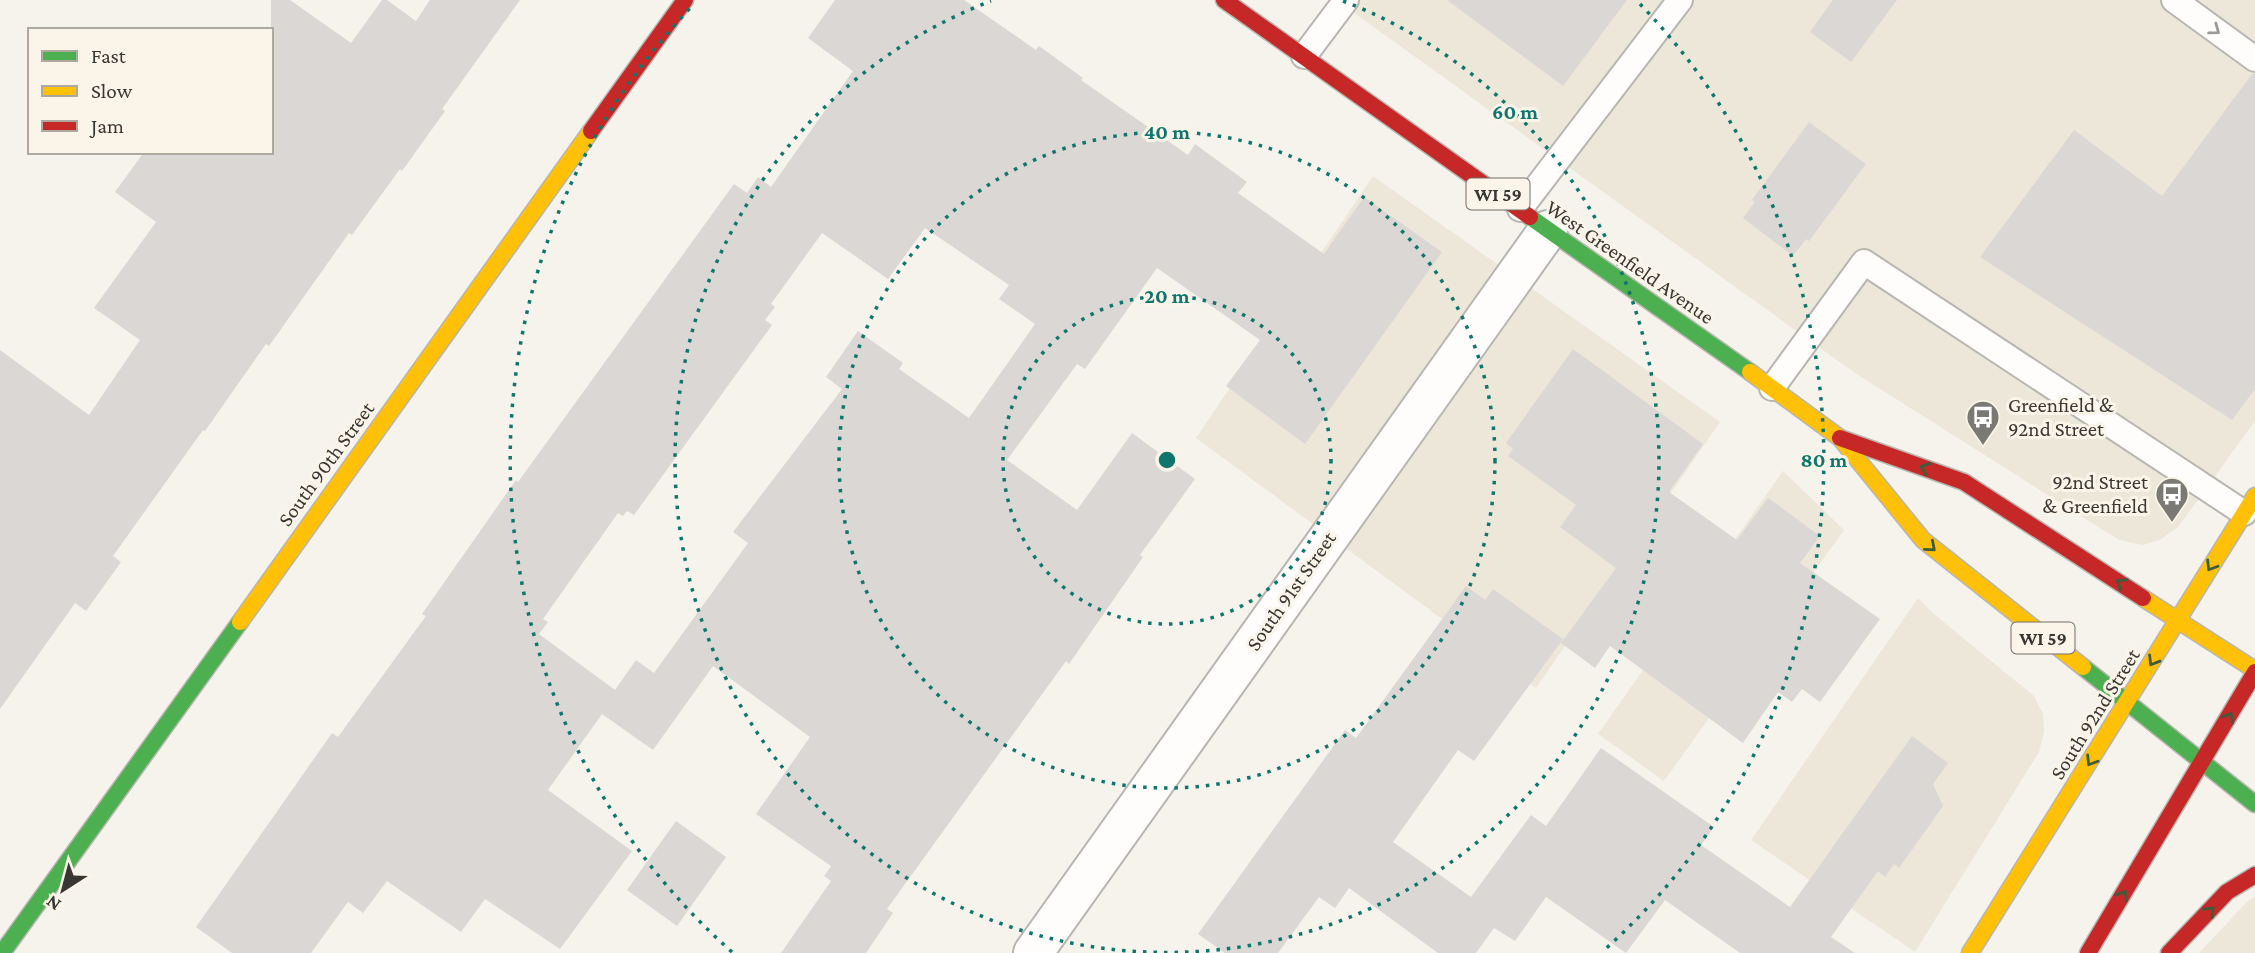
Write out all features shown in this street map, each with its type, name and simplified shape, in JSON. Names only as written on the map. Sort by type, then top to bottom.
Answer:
[{"type":"street","name":"South 90th Street","points":[[2,953],[685,0]]},
{"type":"street","name":"West Greenfield Avenue","points":[[1224,0],[1840,438],[1923,540],[2255,804]]},
{"type":"street","name":"South 91st Street","points":[[1033,953],[1534,219]]},
{"type":"street","name":"West Greenfield Avenue","points":[[1840,438],[1964,482],[2255,671]]},
{"type":"street","name":"South 92nd Street","points":[[1970,953],[2249,505]]},
{"type":"street","points":[[2088,953],[2255,671]]},
{"type":"street","points":[[2169,953],[2227,892],[2255,875]]},
{"type":"lane","points":[[1304,56],[1346,0]]},
{"type":"lane","points":[[1534,219],[1680,0]]},
{"type":"lane","points":[[2174,0],[2255,59]]},
{"type":"lane","points":[[1772,388],[1864,262],[2249,505]]},
{"type":"shaded area","points":[[1336,0],[2255,0],[2255,421],[2178,527],[2160,540],[2142,545],[2119,540],[1855,373]]},
{"type":"shaded area","points":[[1373,176],[1720,422],[1536,688],[1196,438]]},
{"type":"shaded area","points":[[1783,471],[1844,530],[1664,781],[1598,734]]},
{"type":"shaded area","points":[[1918,598],[2034,696],[2043,714],[2044,732],[2039,752],[1915,952],[1751,840]]},
{"type":"shaded area","points":[[2255,897],[2255,953],[2199,953],[2249,900]]},
{"type":"building","points":[[271,0],[290,0],[351,43],[382,0],[387,0],[416,21],[430,0],[520,0],[442,109],[445,111],[402,171],[400,169],[352,235],[349,233],[113,556],[121,562],[86,611],[75,603],[0,709],[0,350],[89,415],[140,340],[94,308],[156,222],[115,192],[143,154],[273,154]]},
{"type":"building","points":[[835,0],[964,0],[1036,50],[1039,46],[1083,78],[1081,80],[1188,155],[1195,144],[1247,182],[1238,193],[1324,254],[1364,197],[1442,252],[1305,444],[1226,386],[1260,340],[1157,268],[1085,369],[1077,364],[1007,460],[1077,510],[1132,433],[1195,479],[1140,555],[1143,557],[1069,664],[1066,661],[887,909],[893,913],[866,953],[781,953],[831,881],[824,876],[831,866],[756,814],[810,737],[713,666],[653,750],[602,714],[548,790],[632,851],[560,949],[485,899],[461,932],[387,881],[363,913],[348,902],[311,953],[232,953],[196,927],[332,733],[338,737],[426,616],[422,614],[516,480],[518,482],[734,184],[747,193],[758,177],[771,187],[853,71],[808,38]],"holes":[[[925,228],[1009,285],[999,299],[1035,324],[969,418],[899,369],[903,363],[858,331],[826,377],[842,389],[733,532],[748,543],[654,673],[636,660],[615,690],[539,634],[548,622],[543,619],[618,513],[623,516],[627,511],[634,515],[772,325],[765,320],[775,307],[771,304],[822,233],[888,279]]]},
{"type":"building","points":[[1447,0],[1627,0],[1563,86]]},
{"type":"building","points":[[1833,0],[1897,0],[1851,62],[1810,32]]},
{"type":"building","points":[[2252,74],[2255,74],[2255,389],[2232,420],[1980,257],[2074,130],[2162,196]]},
{"type":"building","points":[[1809,122],[1866,164],[1809,241],[1806,239],[1793,256],[1743,218],[1755,202],[1752,200]]},
{"type":"building","points":[[1573,349],[1703,444],[1669,492],[1737,540],[1768,498],[1820,536],[1800,563],[1880,619],[1820,702],[1802,689],[1792,702],[1778,692],[1743,743],[1610,646],[1595,668],[1561,643],[1616,568],[1560,527],[1576,505],[1508,456],[1513,449],[1506,443]]},
{"type":"building","points":[[1466,586],[1485,600],[1493,589],[1563,639],[1474,761],[1458,750],[1393,842],[1471,897],[1531,815],[1546,826],[1601,748],[1714,827],[1701,845],[1790,907],[1912,736],[1948,763],[1933,784],[1943,806],[1899,868],[1894,864],[1885,877],[1878,871],[1831,937],[1855,953],[1740,953],[1665,900],[1626,953],[1546,897],[1515,941],[1494,928],[1476,953],[1438,953],[1349,888],[1335,908],[1319,897],[1278,953],[1225,953],[1198,934],[1345,730],[1356,738]]},
{"type":"building","points":[[676,821],[726,857],[677,926],[627,890]]},
{"type":"traffic: fast","points":[[1530,217],[1750,372]]},
{"type":"traffic: fast","points":[[2,953],[240,622]]},
{"type":"traffic: fast","points":[[2083,667],[2255,804]]},
{"type":"traffic: slow","points":[[240,622],[591,131]]},
{"type":"traffic: slow","points":[[1750,372],[1840,438],[1923,540],[2083,667]]},
{"type":"traffic: slow","points":[[1970,953],[2255,496]]},
{"type":"traffic: slow","points":[[2143,598],[2255,670]]},
{"type":"traffic: jam","points":[[591,131],[685,0]]},
{"type":"traffic: jam","points":[[1224,0],[1530,217]]},
{"type":"traffic: jam","points":[[1840,438],[1964,482],[2143,598]]},
{"type":"traffic: jam","points":[[2088,953],[2255,672]]},
{"type":"traffic: jam","points":[[2169,953],[2227,892],[2255,875]]},
{"type":"place","name":"Greenfield & 92nd Street","points":[[1983,447]]},
{"type":"place","name":"92nd Street & Greenfield","points":[[2172,524]]}]
